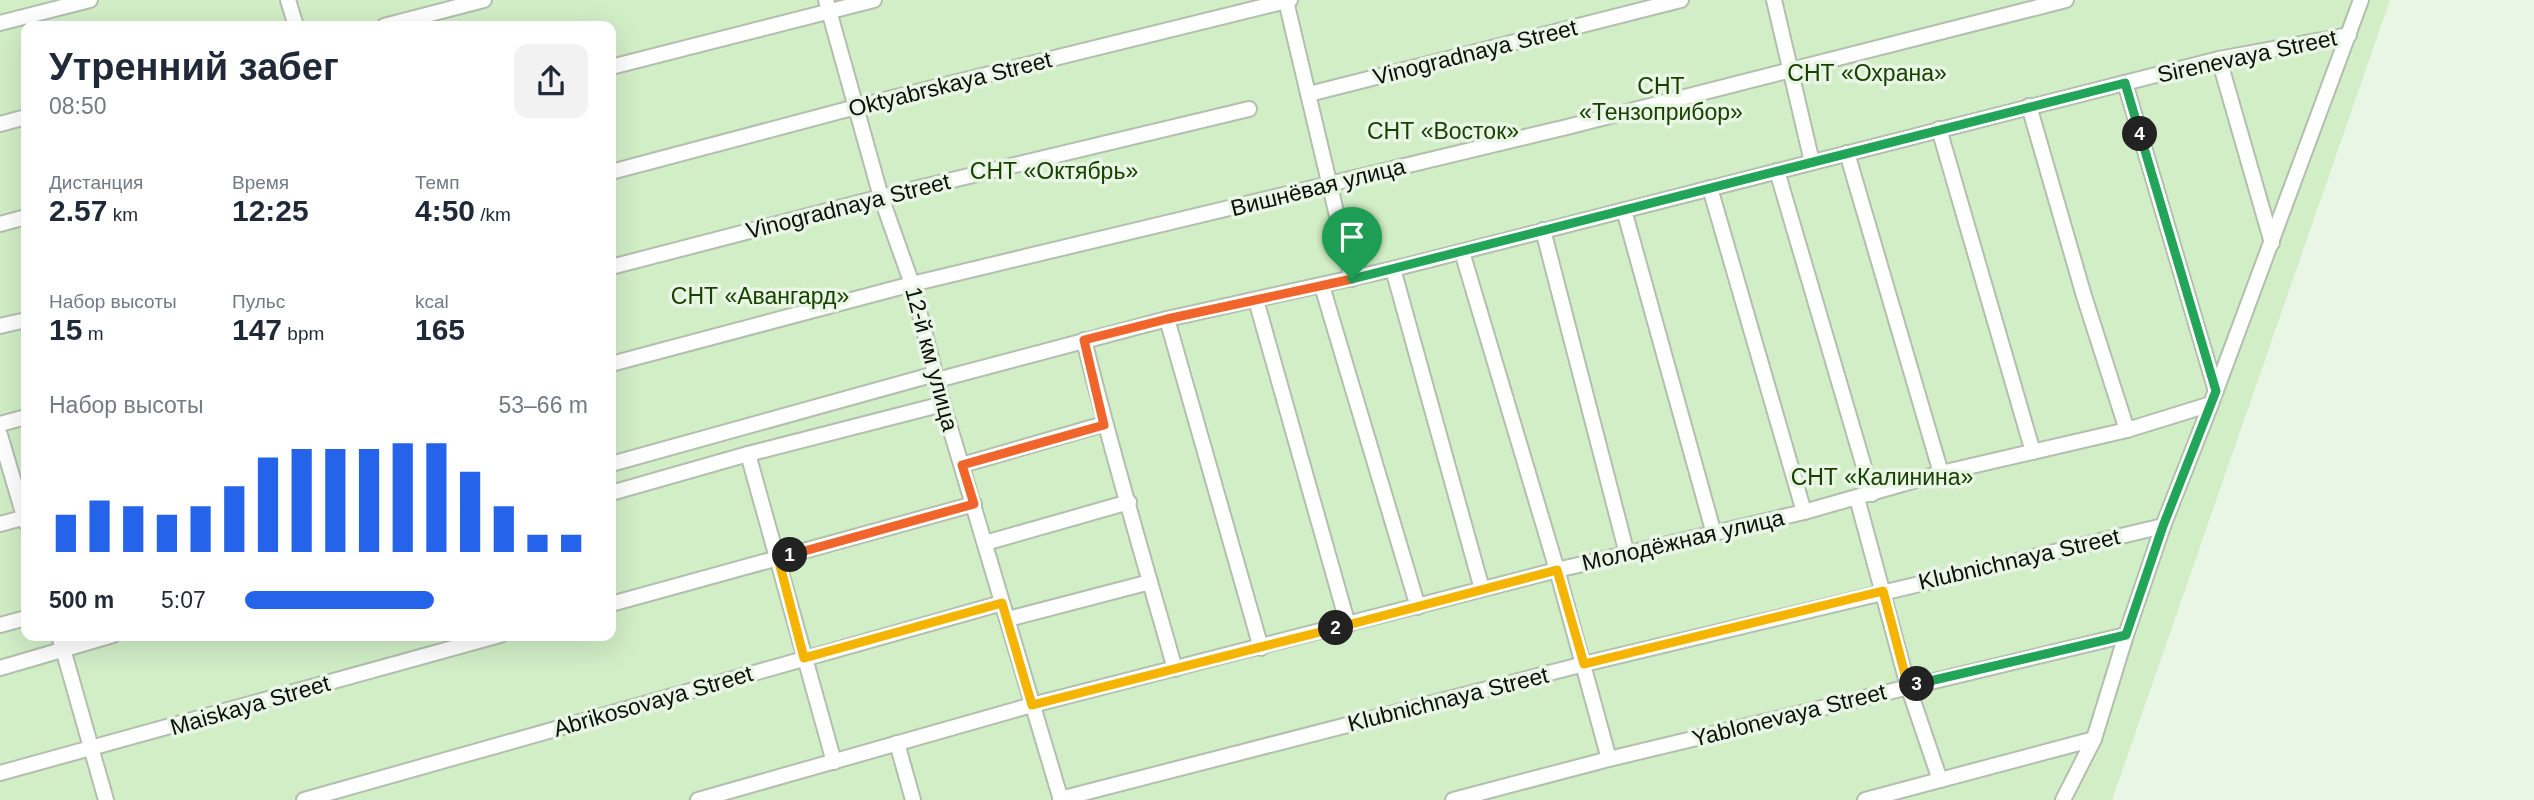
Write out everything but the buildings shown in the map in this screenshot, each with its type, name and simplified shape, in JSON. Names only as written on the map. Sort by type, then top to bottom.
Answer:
[{"type":"street","points":[[0,23],[90,0]]},
{"type":"street","points":[[288,0],[294,21]]},
{"type":"street","points":[[403,21],[484,0]]},
{"type":"street","points":[[616,66],[828,6],[874,0]]},
{"type":"street","points":[[1288,0],[1352,279]]},
{"type":"street","name":"Oktyabrskaya Street","points":[[616,171],[856,107],[1288,0]]},
{"type":"street","name":"Vinogradnaya Street","points":[[1309,94],[1681,0]]},
{"type":"street","points":[[1774,0],[1812,162]]},
{"type":"street","name":"Вишнёвая улица","points":[[616,362],[912,284],[1567,127],[2066,0]]},
{"type":"street","points":[[2063,800],[2094,738],[2163,526],[2272,243],[2361,0]]},
{"type":"street","name":"12-й км улица","points":[[828,6],[881,197],[912,284],[943,404],[1060,799]]},
{"type":"street","name":"Sirenevaya Street","points":[[936,377],[1167,319],[1322,286],[1462,252],[2220,59],[2349,35]]},
{"type":"street","points":[[2220,59],[2272,243]]},
{"type":"street","points":[[2125,83],[2213,398]]},
{"type":"street","points":[[2029,106],[2084,296],[2127,430]]},
{"type":"street","name":"Vinogradnaya Street","points":[[616,266],[881,197],[1249,109]]},
{"type":"street","points":[[0,124],[21,118]]},
{"type":"street","points":[[1939,129],[2033,452]]},
{"type":"street","points":[[1847,153],[1941,473]]},
{"type":"street","points":[[1777,171],[1872,494]]},
{"type":"street","points":[[1710,188],[1804,512]]},
{"type":"street","points":[[1624,210],[1714,534]]},
{"type":"street","points":[[0,224],[21,218]]},
{"type":"street","points":[[1543,230],[1627,554]]},
{"type":"street","points":[[1462,252],[1557,570],[1609,759]]},
{"type":"street","points":[[1393,269],[1482,589]]},
{"type":"street","points":[[1322,286],[1418,607]]},
{"type":"street","points":[[1256,300],[1348,625]]},
{"type":"street","points":[[1167,319],[1261,648]]},
{"type":"street","points":[[0,326],[21,321]]},
{"type":"street","points":[[1084,340],[1104,425],[1129,502],[1175,669]]},
{"type":"street","points":[[616,463],[936,377]]},
{"type":"street","name":"Молодёжная улица","points":[[698,800],[1032,705],[1557,570],[1804,512],[1941,473],[2127,430],[2213,398]]},
{"type":"street","points":[[616,492],[748,454],[943,404]]},
{"type":"street","points":[[0,424],[21,418]]},
{"type":"street","points":[[962,465],[1104,425]]},
{"type":"street","points":[[0,435],[21,503]]},
{"type":"street","points":[[748,454],[834,762]]},
{"type":"street","points":[[1857,498],[1908,686],[1940,780]]},
{"type":"street","points":[[985,543],[1129,502]]},
{"type":"street","points":[[616,603],[974,504]]},
{"type":"street","points":[[0,524],[21,520]]},
{"type":"street","name":"Klubnichnaya Street","points":[[1060,799],[1584,664],[2163,526]]},
{"type":"street","points":[[1007,619],[1150,582]]},
{"type":"street","name":"Abrikosovaya Street","points":[[304,800],[1002,603]]},
{"type":"street","points":[[0,625],[21,619]]},
{"type":"street","name":"Yablonevaya Street","points":[[1452,800],[1609,759],[2126,635]]},
{"type":"street","name":"Maiskaya Street","points":[[0,774],[479,641]]},
{"type":"street","points":[[0,668],[61,642],[106,800]]},
{"type":"street","points":[[1865,800],[2094,738]]},
{"type":"street","points":[[897,743],[913,800]]},
{"type":"green space","points":[[0,0],[2390,0],[2112,800],[0,800]]},
{"type":"route","points":[[2125,83],[2216,391],[2163,526],[2126,635],[1908,686],[1883,591],[1584,664],[1557,570],[1032,705],[1002,603],[804,658],[778,558],[974,504],[962,465],[1104,425],[1084,340],[1352,279],[2125,83]]},
{"type":"park label","name":"СНТ «Охрана»","points":[[1867,73]]},
{"type":"park label","name":"СНТ «Тензоприбор»","points":[[1661,99]]},
{"type":"park label","name":"СНТ «Восток»","points":[[1443,131]]},
{"type":"park label","name":"СНТ «Октябрь»","points":[[1054,171]]},
{"type":"park label","name":"СНТ «Авангард»","points":[[760,296]]},
{"type":"park label","name":"СНТ «Калинина»","points":[[1882,477]]}]
